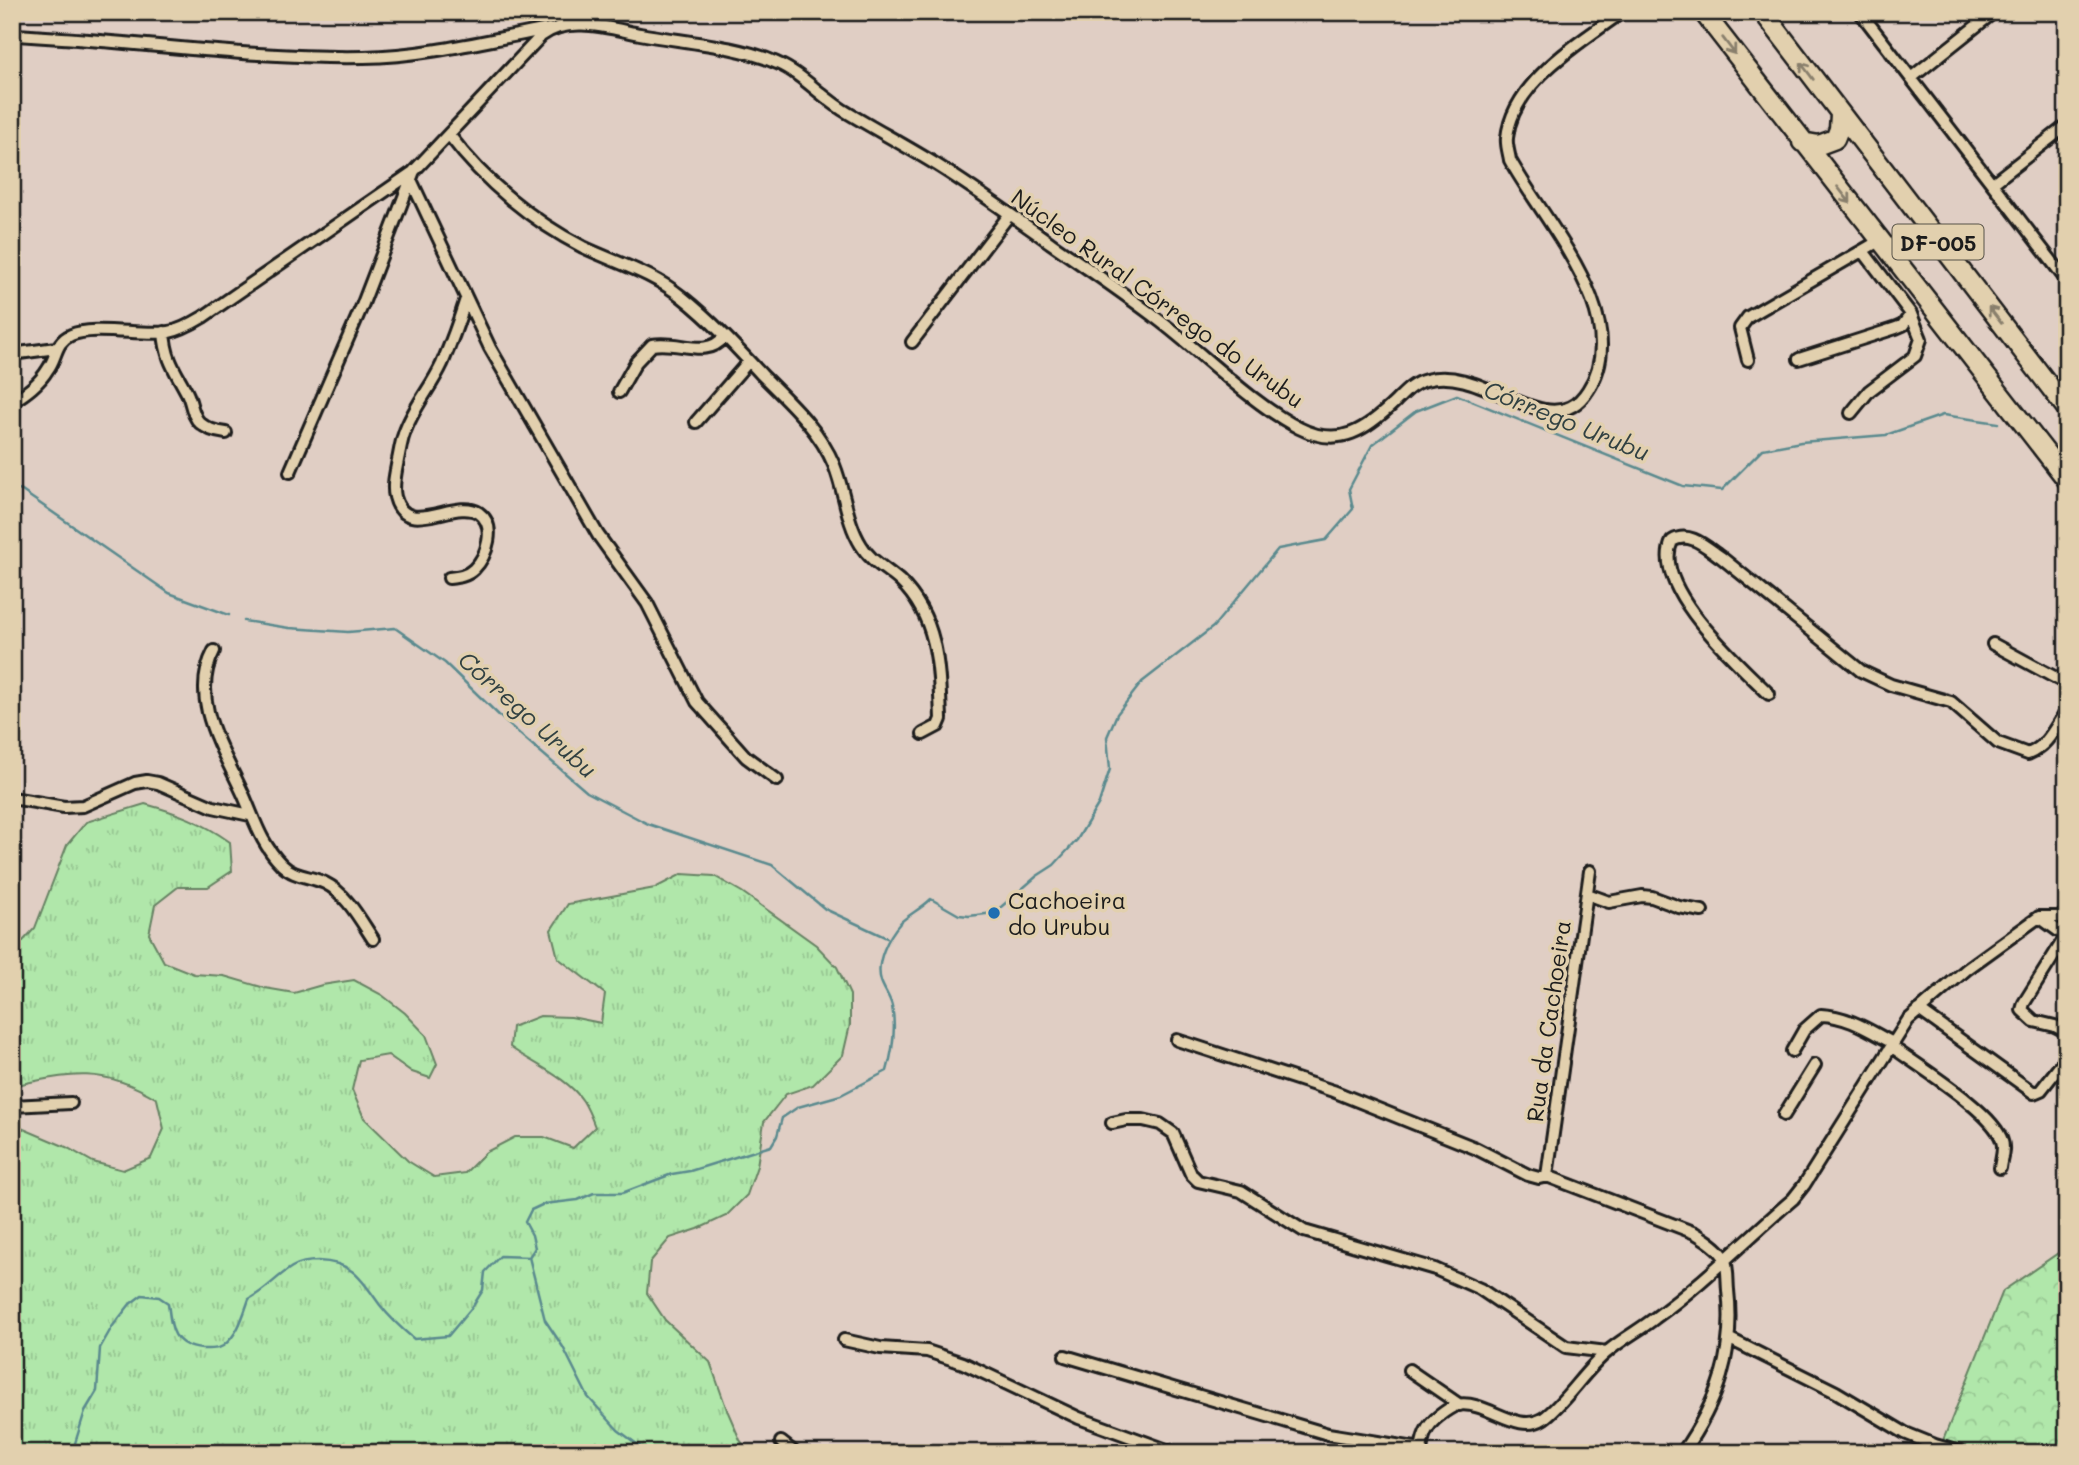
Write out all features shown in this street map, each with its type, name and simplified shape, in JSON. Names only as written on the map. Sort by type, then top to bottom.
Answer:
[{"type":"main road","name":"DF-005","points":[[1703,12],[2067,480]]},
{"type":"main road","name":"DF-005","points":[[1763,12],[2066,408]]},
{"type":"main road","points":[[1802,142],[1819,145],[1835,139],[1840,115]]},
{"type":"street","name":"Núcleo Rural Córrego do Urubu","points":[[12,34],[313,57],[365,57],[456,47],[567,24],[740,52],[779,64],[842,110],[938,165],[1162,322],[1300,429],[1321,437],[1333,438],[1361,429],[1377,419],[1414,385],[1432,379],[1449,379],[1476,385],[1550,411],[1571,408],[1591,386],[1602,351],[1598,315],[1577,270],[1510,160],[1507,139],[1518,107],[1530,87],[1546,70],[1622,12]]},
{"type":"street","points":[[1860,12],[2067,281]]},
{"type":"street","points":[[1911,78],[1994,12]]},
{"type":"street","points":[[12,354],[56,348],[73,334],[164,332],[179,329],[203,317],[413,176],[551,28]]},
{"type":"street","points":[[1993,183],[2067,125]]},
{"type":"street","points":[[450,136],[464,155],[490,180],[550,228],[656,280],[682,297],[749,361],[802,416],[821,440],[835,467],[854,533],[862,548],[900,582],[924,616],[937,651],[941,719],[938,726],[923,734]]},
{"type":"street","points":[[413,176],[490,348],[598,535],[647,603],[697,702],[746,757],[777,780]]},
{"type":"street","points":[[290,472],[362,306],[413,176]]},
{"type":"street","points":[[912,342],[1010,214]]},
{"type":"street","points":[[1748,360],[1740,328],[1748,317],[1880,241]]},
{"type":"street","points":[[1852,413],[1869,391],[1915,356],[1921,339],[1911,314],[1863,251]]},
{"type":"street","points":[[449,578],[460,577],[472,571],[482,559],[489,538],[488,524],[481,514],[472,509],[456,509],[431,517],[410,515],[395,498],[394,485],[403,435],[441,366],[466,299]]},
{"type":"street","points":[[1799,359],[1903,325],[1911,314]]},
{"type":"street","points":[[164,332],[165,351],[171,368],[187,393],[200,423],[211,430],[226,433]]},
{"type":"street","points":[[619,392],[636,362],[652,345],[672,344],[705,349],[718,344],[724,337]]},
{"type":"street","points":[[12,402],[38,382],[50,367],[56,348]]},
{"type":"street","points":[[696,422],[749,361]]},
{"type":"street","points":[[1769,694],[1685,603],[1672,579],[1668,557],[1672,541],[1687,537],[1700,542],[1861,671],[1891,685],[1951,702],[1998,743],[2028,754],[2051,737],[2067,710]]},
{"type":"street","points":[[1993,644],[2067,684]]},
{"type":"street","points":[[214,650],[207,668],[206,680],[211,725],[261,841],[291,873],[324,882],[334,888],[373,939]]},
{"type":"street","points":[[12,797],[64,807],[83,806],[135,783],[147,781],[158,783],[213,807],[250,815]]},
{"type":"street","name":"Rua da Cachoeira","points":[[1547,1176],[1590,871]]},
{"type":"street","points":[[1587,894],[1609,902],[1642,896],[1652,897],[1679,907],[1702,911]]},
{"type":"street","points":[[1409,1370],[1460,1405],[1472,1406],[1511,1420],[1534,1423],[1539,1421],[1554,1410],[1580,1377],[1607,1352],[1655,1319],[1793,1199],[1908,1020],[1967,969],[2039,917],[2067,918]]},
{"type":"street","points":[[2039,917],[2066,937],[2022,1010],[2034,1021],[2067,1032]]},
{"type":"street","points":[[1919,1010],[2034,1093],[2041,1090],[2067,1057]]},
{"type":"street","points":[[1792,1051],[1804,1030],[1821,1015],[1854,1023],[1892,1045],[1988,1121],[2002,1138],[2000,1168]]},
{"type":"street","points":[[1177,1040],[1334,1091],[1475,1148],[1528,1175],[1539,1178],[1547,1176],[1695,1233],[1711,1243],[1725,1258],[1731,1311],[1730,1339],[1719,1383],[1709,1409],[1682,1453]]},
{"type":"street","points":[[1784,1115],[1815,1065]]},
{"type":"street","points":[[12,1106],[71,1103]]},
{"type":"street","points":[[1112,1124],[1126,1120],[1143,1120],[1160,1124],[1173,1133],[1191,1174],[1198,1181],[1241,1191],[1304,1231],[1435,1269],[1480,1289],[1566,1347],[1607,1352]]},
{"type":"street","points":[[1730,1339],[1836,1392],[1905,1433],[1963,1453]]},
{"type":"street","points":[[844,1340],[880,1348],[927,1352],[963,1363],[1079,1418],[1175,1453]]},
{"type":"street","points":[[1065,1356],[1336,1437],[1421,1451],[1424,1432],[1428,1426],[1442,1414],[1460,1405]]},
{"type":"street","points":[[781,1442],[795,1453]]},
{"type":"green space","points":[[145,804],[189,819],[230,842],[232,871],[208,887],[178,887],[155,905],[149,934],[164,962],[194,974],[224,976],[294,993],[354,980],[382,995],[405,1013],[426,1035],[437,1064],[430,1078],[412,1072],[388,1055],[359,1060],[352,1090],[364,1118],[408,1161],[434,1177],[465,1173],[486,1152],[515,1137],[544,1137],[573,1148],[595,1127],[576,1092],[549,1071],[510,1047],[512,1027],[540,1016],[571,1017],[601,1023],[605,994],[558,958],[551,930],[568,904],[655,888],[682,874],[714,876],[742,892],[816,945],[837,967],[850,995],[850,1025],[843,1055],[813,1085],[786,1094],[764,1122],[757,1166],[747,1195],[726,1216],[670,1238],[650,1262],[647,1293],[665,1320],[710,1362],[740,1440],[750,1453],[12,1453],[12,1124],[66,1147],[93,1162],[123,1170],[151,1158],[164,1129],[157,1099],[120,1081],[87,1075],[52,1078],[12,1086],[12,942],[23,941],[35,928],[67,845],[86,822]]},
{"type":"green space","points":[[2067,1247],[2067,1453],[1938,1453],[2003,1291]]},
{"type":"waterway","points":[[2058,377],[2067,374]]},
{"type":"waterway","name":"Córrego Urubu","points":[[72,1453],[85,1411],[97,1391],[100,1348],[130,1304],[142,1295],[159,1297],[168,1303],[172,1328],[184,1344],[215,1349],[223,1346],[233,1336],[249,1299],[286,1271],[301,1263],[330,1262],[355,1274],[388,1314],[414,1339],[448,1336],[473,1306],[483,1290],[485,1272],[500,1256],[529,1257],[535,1248],[525,1222],[531,1210],[544,1204],[578,1200],[594,1193],[622,1193],[672,1174],[771,1146],[782,1118],[798,1107],[841,1095],[887,1071],[894,1022],[891,1003],[881,981],[880,966],[887,942],[901,922],[931,899],[959,915],[994,913],[1054,865],[1077,840],[1099,803],[1110,769],[1107,737],[1117,714],[1142,682],[1213,627],[1278,549],[1326,540],[1353,509],[1349,489],[1372,445],[1416,411],[1457,395],[1683,486],[1722,490],[1763,449],[1801,442],[1886,435],[1943,415],[1998,423]]},
{"type":"waterway","name":"Córrego Urubu","points":[[12,488],[22,491],[169,593],[229,615]]},
{"type":"waterway","name":"Córrego Urubu","points":[[244,621],[289,628],[348,632],[395,628],[445,663],[507,723],[587,792],[648,824],[772,865],[825,909],[887,938]]},
{"type":"waterway","name":"Córrego Urubu","points":[[529,1257],[545,1320],[563,1347],[588,1397],[618,1430],[649,1453]]},
{"type":"place","name":"Cachoeira do Urubu","points":[[994,913]]}]
